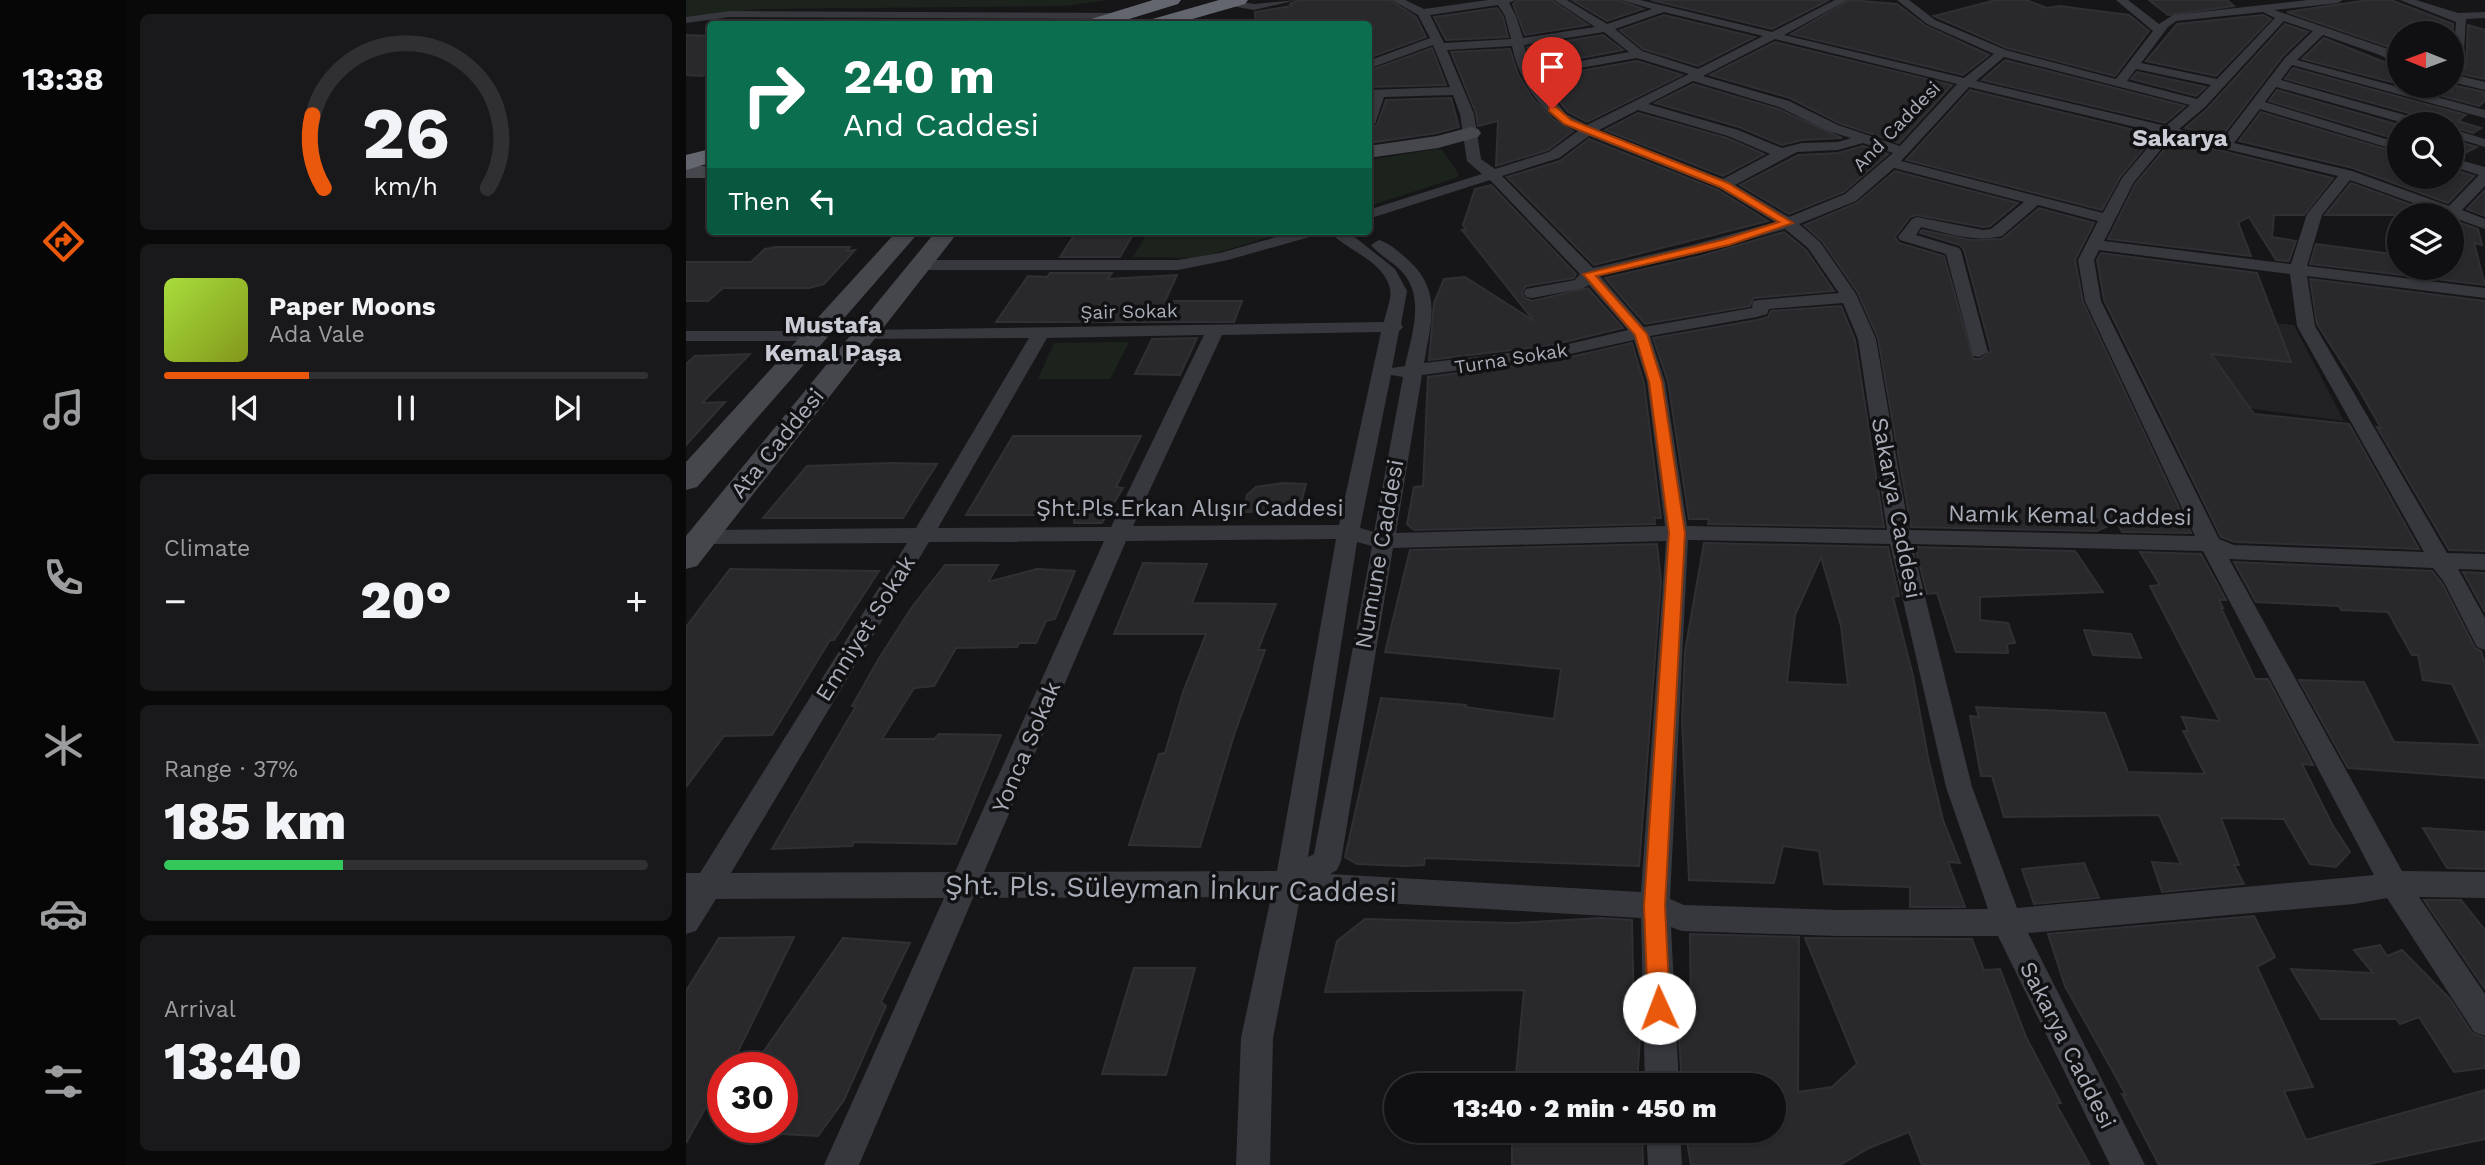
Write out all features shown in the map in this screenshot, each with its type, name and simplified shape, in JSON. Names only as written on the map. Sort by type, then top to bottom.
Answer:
[{"type":"highway","points":[[1105,21],[1172,0]]},
{"type":"highway","points":[[1166,21],[1234,1]]},
{"type":"highway","points":[[686,148],[707,142]]},
{"type":"highway","points":[[686,163],[707,157]]},
{"type":"main road","points":[[1372,145],[1471,133]]},
{"type":"main road","points":[[1372,151],[1438,142],[1471,133]]},
{"type":"main road","points":[[686,172],[707,172]]},
{"type":"main road","name":"Ata Caddesi","points":[[686,480],[905,235]]},
{"type":"main road","name":"Ata Caddesi","points":[[691,544],[945,235]]},
{"type":"main road","points":[[879,265],[920,265]]},
{"type":"main road","points":[[816,335],[864,335]]},
{"type":"street","points":[[1234,1],[1254,7],[1292,0]]},
{"type":"street","points":[[1398,0],[1422,13],[1438,43],[1458,91],[1471,133],[1474,161],[1493,175],[1588,274],[1640,334],[1656,382],[1677,533],[1655,906],[1662,1073]]},
{"type":"street","points":[[1559,0],[1638,54],[1784,104],[1833,128],[1863,137],[1897,157],[2035,200],[2108,219]]},
{"type":"street","points":[[1626,0],[2347,174],[2427,203]]},
{"type":"street","points":[[1372,64],[1438,43],[1517,43],[1606,30],[1681,0]]},
{"type":"street","points":[[1372,214],[1554,155],[1590,129],[1843,0]]},
{"type":"street","points":[[1902,0],[1931,22],[2001,53],[2200,104]]},
{"type":"street","points":[[2121,0],[2160,31]]},
{"type":"street","points":[[2119,83],[2173,18],[2339,0]]},
{"type":"street","points":[[2405,0],[2457,16],[2485,16]]},
{"type":"street","points":[[1422,13],[1504,1]]},
{"type":"street","name":"Sakarya Caddesi","points":[[1504,1],[1515,23],[1517,43],[1528,74],[1552,109],[1567,122],[1724,185],[1788,223],[1814,245],[1849,297],[1867,339],[1899,537],[1959,787],[2007,922],[2128,1165]]},
{"type":"street","points":[[2259,9],[2387,52]]},
{"type":"street","points":[[686,20],[730,14],[1122,16]]},
{"type":"street","points":[[2457,16],[2462,21]]},
{"type":"street","points":[[2282,17],[2200,104],[2170,130],[2127,181],[2086,260],[2093,301],[2210,544],[2394,884],[2485,1021]]},
{"type":"street","points":[[2226,144],[2289,61],[2321,30]]},
{"type":"street","name":"And Caddesi","points":[[1532,293],[1581,284],[1588,274],[1725,243],[1836,205],[1856,194],[1897,157],[1962,83],[2001,53]]},
{"type":"street","points":[[1528,74],[1638,54]]},
{"type":"street","points":[[2289,61],[2485,114]]},
{"type":"street","points":[[2133,65],[2218,83]]},
{"type":"street","points":[[2464,69],[2472,69]]},
{"type":"street","points":[[2464,74],[2485,86]]},
{"type":"street","points":[[2274,82],[2387,114]]},
{"type":"street","points":[[1373,94],[1458,91]]},
{"type":"street","points":[[2258,104],[2387,143]]},
{"type":"street","points":[[1636,105],[1733,133],[1783,154]]},
{"type":"street","points":[[1724,185],[1783,154],[1815,145],[1854,144],[1863,137]]},
{"type":"street","points":[[2464,137],[2485,143]]},
{"type":"street","points":[[2460,203],[2485,175],[2464,167]]},
{"type":"street","points":[[2347,174],[2315,214],[2298,270],[2306,326],[2439,559],[2454,579],[2485,641]]},
{"type":"street","points":[[1979,352],[1952,251],[1906,237],[1917,222],[1983,235],[1996,233],[2035,200]]},
{"type":"street","points":[[2464,216],[2485,224]]},
{"type":"street","points":[[920,265],[1178,265],[1222,257],[1300,235]]},
{"type":"street","name":"Numune Caddesi","points":[[1253,1165],[1257,1038],[1288,884],[1348,532],[1381,373],[1394,327],[1399,291],[1396,277],[1342,235]]},
{"type":"street","name":"Numune Caddesi","points":[[1288,884],[1327,861],[1381,541],[1425,307],[1423,293],[1409,266],[1365,235]]},
{"type":"street","points":[[2094,245],[2485,293]]},
{"type":"street","points":[[1640,334],[1757,312],[1761,310],[1759,305],[1849,297]]},
{"type":"street","name":"Şair Sokak","points":[[864,335],[1394,327]]},
{"type":"street","name":"Yonca Sokak","points":[[841,1165],[967,885],[1118,535],[1215,331]]},
{"type":"street","name":"Emniyet Sokak","points":[[686,921],[697,886],[922,536],[1041,333]]},
{"type":"street","name":"Turna Sokak","points":[[1381,373],[1411,372],[1552,353],[1640,334]]},
{"type":"street","points":[[687,337],[816,335]]},
{"type":"street","name":"Şht.Pls.Erkan Alışır Caddesi","points":[[691,544],[922,536],[1348,532],[1381,541],[1677,533]]},
{"type":"street","name":"Namık Kemal Caddesi","points":[[1677,533],[2210,544],[2232,552],[2485,562]]},
{"type":"street","name":"Şht. Pls. Süleyman İnkur Caddesi","points":[[697,886],[1288,884],[1655,906],[1682,918],[1838,923],[2007,922],[2354,891],[2394,884],[2485,885]]},
{"type":"street","points":[[1664,1143],[1665,1165]]},
{"type":"shaded area","points":[[686,0],[1109,0],[1064,6],[759,9],[686,17]]},
{"type":"shaded area","points":[[1437,149],[1442,150],[1459,174],[1456,178],[1372,205],[1372,160]]},
{"type":"shaded area","points":[[1146,235],[1277,235],[1199,258],[1133,257]]},
{"type":"shaded area","points":[[2113,307],[2294,325],[2344,421],[2156,396]]},
{"type":"shaded area","points":[[1129,342],[1110,379],[1038,379],[1054,343]]},
{"type":"building","points":[[1299,0],[1390,0],[1416,17],[1426,37],[1372,57],[1372,21],[1256,21],[1255,12],[1292,6],[1290,4]]},
{"type":"building","points":[[1517,0],[1551,0],[1588,25],[1525,35],[1513,4]]},
{"type":"building","points":[[1572,0],[1618,0],[1643,9],[1607,21]]},
{"type":"building","points":[[1651,0],[1829,0],[1772,29]]},
{"type":"building","points":[[1850,0],[1897,4],[1926,26],[1989,55],[1963,75],[1791,34]]},
{"type":"building","points":[[1996,0],[2026,0],[2047,8],[2059,6],[2129,15],[2149,31],[2115,76],[2007,48],[1934,16]]},
{"type":"building","points":[[2149,0],[2227,0],[2234,6],[2168,15]]},
{"type":"building","points":[[2368,0],[2391,0],[2445,21],[2387,21],[2387,46],[2287,12]]},
{"type":"building","points":[[1497,8],[1503,17],[1508,37],[1446,40],[1434,17]]},
{"type":"building","points":[[1664,15],[1755,37],[1698,66],[1643,49],[1620,30]]},
{"type":"building","points":[[2263,15],[2271,19],[2216,76],[2146,61],[2177,24]]},
{"type":"building","points":[[2285,24],[2308,32],[2283,56],[2221,137],[2185,128],[2207,109]]},
{"type":"building","points":[[2468,25],[2485,30],[2485,79],[2464,75]]},
{"type":"building","points":[[686,35],[707,36],[707,73],[702,76],[686,75]]},
{"type":"building","points":[[1603,35],[1623,50],[1534,67],[1527,47]]},
{"type":"building","points":[[2324,38],[2387,63],[2387,81],[2302,59]]},
{"type":"building","points":[[1775,42],[1952,85],[1899,143],[1839,123],[1790,98],[1710,75]]},
{"type":"building","points":[[1432,48],[1446,85],[1372,87],[1372,70]]},
{"type":"building","points":[[1510,49],[1518,74],[1533,99],[1553,119],[1573,131],[1548,150],[1496,166],[1498,121],[1478,126],[1476,113],[1451,52]]},
{"type":"building","points":[[2005,60],[2185,106],[2165,123],[1982,80]]},
{"type":"building","points":[[1637,61],[1682,75],[1587,122],[1568,112],[1540,78]]},
{"type":"building","points":[[2293,68],[2387,94],[2387,98],[2403,98],[2455,112],[2405,112],[2285,79]]},
{"type":"building","points":[[2137,72],[2206,87],[2196,96],[2131,79]]},
{"type":"building","points":[[1693,84],[1778,109],[1842,138],[1802,140],[1782,145],[1739,127],[1655,103]]},
{"type":"building","points":[[2464,88],[2485,92],[2485,101],[2479,106],[2449,98],[2464,98]]},
{"type":"building","points":[[1970,90],[2155,135],[2120,177],[2102,210],[1906,160]]},
{"type":"building","points":[[2277,90],[2387,122],[2387,136],[2269,101]]},
{"type":"building","points":[[1451,98],[1459,127],[1372,142],[1372,128],[1377,125],[1386,100]]},
{"type":"building","points":[[2261,112],[2387,149],[2387,181],[2353,168],[2239,141]]},
{"type":"building","points":[[1638,113],[1727,138],[1764,154],[1723,176],[1605,130]]},
{"type":"building","points":[[2464,123],[2481,128],[2473,133],[2464,130]]},
{"type":"building","points":[[1589,139],[1718,190],[1768,221],[1594,265],[1507,177],[1560,161]]},
{"type":"building","points":[[2173,139],[2333,178],[2304,215],[2274,215],[2272,237],[2296,241],[2289,261],[2276,260],[2249,217],[2238,222],[2251,256],[2108,239],[2136,183]]},
{"type":"building","points":[[2464,143],[2477,147],[2464,154]]},
{"type":"building","points":[[1863,146],[1888,154],[1844,192],[1789,214],[1740,185],[1798,155],[1838,153]]},
{"type":"building","points":[[1895,171],[2018,203],[1990,226],[1983,227],[1916,215],[1910,217],[1895,237],[1899,243],[1944,256],[1973,359],[1980,359],[1991,351],[1964,250],[1960,245],[1920,233],[1922,230],[1971,240],[2002,239],[2039,208],[2094,223],[2075,260],[2083,302],[2191,533],[2122,532],[2117,522],[2097,531],[1911,527],[1878,338],[1858,293],[1822,241],[1804,225],[1857,203]]},
{"type":"building","points":[[2464,173],[2474,176],[2464,186]]},
{"type":"building","points":[[2351,183],[2406,203],[2387,203],[2387,215],[2325,215]]},
{"type":"building","points":[[1491,185],[1576,274],[1574,278],[1526,286],[1522,292],[1524,298],[1532,301],[1588,288],[1623,328],[1552,345],[1429,360],[1434,303],[1444,279],[1465,277],[1534,321],[1462,230],[1466,230],[1463,225],[1475,189]]},
{"type":"building","points":[[2410,189],[2461,189],[2448,203]]},
{"type":"building","points":[[2485,190],[2485,216],[2467,209]]},
{"type":"building","points":[[2464,224],[2478,229],[2482,245],[2474,243],[2485,285],[2443,280],[2464,280]]},
{"type":"building","points":[[1784,232],[1806,250],[1834,291],[1753,298],[1750,306],[1645,324],[1605,278],[1701,256]]},
{"type":"building","points":[[1074,235],[1133,235],[1120,257],[1060,257]]},
{"type":"building","points":[[2316,244],[2387,253],[2387,273],[2310,264]]},
{"type":"building","points":[[850,247],[846,251],[855,250],[824,284],[809,288],[723,288],[708,301],[686,301],[686,262],[751,262],[765,249]]},
{"type":"building","points":[[2101,253],[2257,273],[2291,362],[2211,354],[2254,414],[2349,424],[2419,549],[2235,542],[2221,537],[2104,300],[2097,260]]},
{"type":"building","points":[[1050,273],[1112,273],[1108,279],[1177,275],[1165,301],[1242,301],[1234,322],[996,322],[1028,276],[1047,277]]},
{"type":"building","points":[[2310,279],[2485,301],[2485,551],[2449,550],[2377,427],[2381,428],[2357,386],[2317,324]]},
{"type":"building","points":[[1841,306],[1855,340],[1884,527],[1708,524],[1709,519],[1689,519],[1668,382],[1653,338],[1757,320],[1768,317],[1771,311]]},
{"type":"building","points":[[1197,338],[1180,375],[1135,374],[1152,339]]},
{"type":"building","points":[[1632,343],[1644,383],[1661,518],[1654,518],[1655,524],[1414,530],[1407,524],[1414,487],[1423,486],[1428,377],[1553,361]]},
{"type":"building","points":[[750,354],[702,403],[725,402],[686,445],[686,364],[695,356]]},
{"type":"building","points":[[1013,436],[1141,436],[1116,487],[1123,488],[1102,523],[1074,523],[1074,515],[966,515]]},
{"type":"building","points":[[937,464],[903,518],[763,518],[807,466]]},
{"type":"building","points":[[1283,483],[1306,484],[1299,511],[1244,512],[1247,495],[1256,487]]},
{"type":"building","points":[[1704,543],[1888,547],[1899,596],[1893,597],[1913,676],[1928,757],[1943,820],[1960,863],[1948,862],[1965,907],[1910,907],[1910,887],[1824,884],[1819,851],[1783,846],[1774,883],[1689,880],[1682,720],[1685,651]],"holes":[[[1821,557],[1841,626],[1848,685],[1787,682],[1795,615]]]},
{"type":"building","points":[[1657,544],[1661,581],[1639,866],[1425,858],[1424,865],[1406,866],[1357,864],[1345,857],[1381,698],[1466,705],[1465,707],[1554,719],[1561,669],[1385,652],[1410,550]]},
{"type":"building","points":[[1915,547],[2075,551],[2103,592],[1980,597],[1980,620],[2008,623],[2015,643],[2007,644],[2008,653],[1956,652],[1937,593],[1927,594]]},
{"type":"building","points":[[2140,552],[2201,554],[2226,600],[2219,600],[2221,608],[2255,679],[2268,679],[2313,765],[2302,764],[2333,826],[2350,852],[2336,867],[2310,864],[2284,819],[2221,818],[2239,865],[2234,865],[2244,884],[2162,892],[2152,862],[2181,864],[2159,815],[2004,817],[1992,776],[1981,776],[1970,716],[1979,717],[1976,707],[2105,713],[2128,772],[2205,774],[2183,731],[2188,731],[2182,717],[2220,721],[2150,586],[2160,585]]},
{"type":"building","points":[[2234,562],[2432,571],[2442,583],[2475,648],[2481,651],[2485,664],[2485,778],[2348,768],[2299,680],[2364,682],[2394,742],[2481,745],[2452,684],[2423,680],[2418,655],[2412,655],[2388,612],[2341,610],[2339,606],[2256,602]]},
{"type":"building","points":[[1143,563],[1207,564],[1192,603],[1276,604],[1258,650],[1265,650],[1235,732],[1200,847],[1129,845],[1159,754],[1165,753],[1183,692],[1206,634],[1114,634]]},
{"type":"building","points":[[945,565],[998,565],[988,582],[1037,569],[1075,571],[1055,619],[1046,621],[1036,643],[1019,643],[1017,647],[956,648],[934,686],[914,688],[882,739],[934,739],[939,734],[1001,735],[956,844],[854,842],[852,846],[772,849],[856,706],[852,706],[878,660],[912,607]]},
{"type":"building","points":[[730,569],[879,571],[834,640],[830,640],[772,735],[724,736],[686,787],[686,627]]},
{"type":"building","points":[[2463,572],[2485,573],[2485,612]]},
{"type":"building","points":[[2084,630],[2131,634],[2141,658],[2093,655]]},
{"type":"building","points":[[2423,828],[2485,832],[2485,869],[2447,868]]},
{"type":"building","points":[[2084,863],[2099,898],[2034,904],[2022,869]]},
{"type":"building","points":[[2424,900],[2461,900],[2485,930],[2485,989]]},
{"type":"building","points":[[2254,916],[2275,957],[2257,967],[2313,1087],[2284,1091],[2306,1140],[2485,1090],[2485,1139],[2364,1165],[2159,1165],[2122,1094],[2126,1095],[2065,986],[2048,934]]},
{"type":"building","points":[[1601,918],[1632,920],[1634,1020],[1641,1020],[1638,1073],[1516,1073],[1524,990],[1325,992],[1337,941],[1365,919],[1514,923]]},
{"type":"building","points":[[1690,934],[1799,937],[1798,1092],[1832,1087],[1857,1064],[1805,938],[1972,939],[1984,970],[2000,969],[2026,1037],[2061,1103],[2056,1104],[2090,1165],[1922,1165],[1909,1132],[1869,1148],[1840,1165],[1691,1165],[1687,1143],[1786,1143],[1786,1073],[1681,1073],[1678,1020],[1691,1019]]},
{"type":"building","points":[[794,937],[738,1052],[707,1052],[707,1105],[686,1143],[686,991],[719,938]]},
{"type":"building","points":[[843,938],[910,943],[881,1002],[886,1006],[844,1100],[818,1136],[798,1135],[798,1052],[763,1052]]},
{"type":"building","points":[[2380,945],[2387,956],[2402,950],[2450,999],[2472,1033],[2485,1038],[2485,1068],[2454,1072],[2419,1017],[2400,1024],[2396,1019],[2321,1019],[2291,969],[2373,973],[2354,950]]},
{"type":"building","points":[[1134,968],[1195,968],[1166,1075],[1102,1074]]},
{"type":"building","points":[[1512,1143],[1642,1143],[1643,1165],[1512,1165]]},
{"type":"district","name":"Sakarya","points":[[2180,138]]},
{"type":"district","name":"Mustafa Kemal Paşa","points":[[833,339]]},
{"type":"route","points":[[1552,109],[1567,122],[1661,157],[1724,185],[1788,223],[1725,243],[1588,274],[1640,334],[1656,382],[1677,533],[1655,906],[1659,1008]]}]
